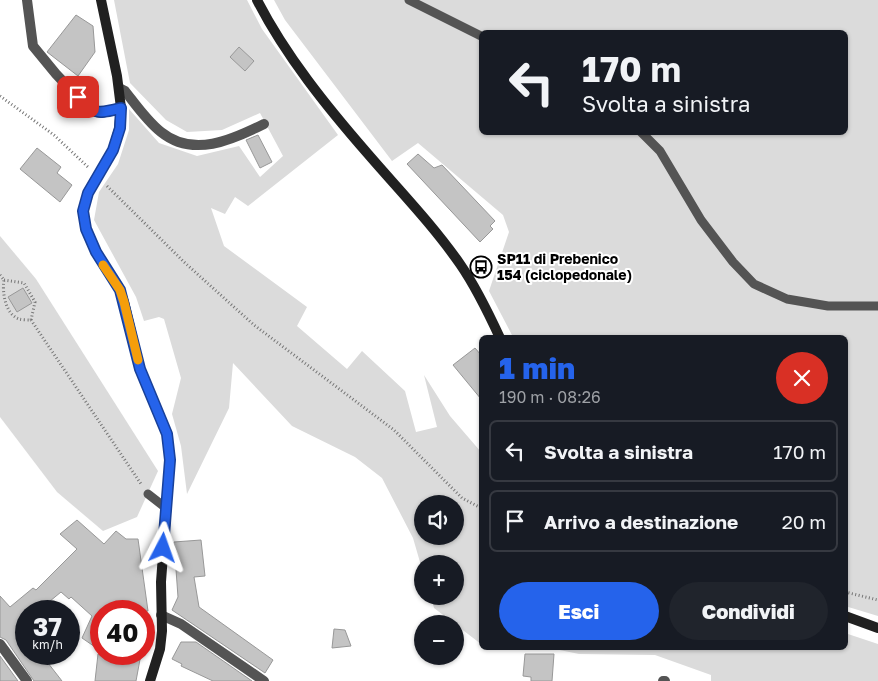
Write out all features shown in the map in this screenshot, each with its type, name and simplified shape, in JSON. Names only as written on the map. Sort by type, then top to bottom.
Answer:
[{"type":"street","points":[[28,0],[34,46],[56,74],[91,111],[102,113],[121,108]]},
{"type":"street","points":[[100,0],[112,47],[119,88],[120,128],[113,150],[88,193],[83,211],[86,229],[96,252],[120,290],[140,369],[167,434],[170,460],[160,649],[150,681]]},
{"type":"street","points":[[257,0],[269,23],[318,92],[367,153],[438,233],[462,266],[498,335]]},
{"type":"street","points":[[119,88],[125,91],[162,133],[192,144],[211,145],[226,142],[264,124]]},
{"type":"street","points":[[161,615],[181,624],[264,681]]},
{"type":"street","points":[[848,617],[878,628]]},
{"type":"street","points":[[0,644],[27,681]]},
{"type":"lane","points":[[409,0],[479,35]]},
{"type":"lane","points":[[644,135],[660,151],[701,220],[733,262],[754,284],[795,301],[828,306],[878,306]]},
{"type":"lane","points":[[148,494],[166,508]]},
{"type":"path","points":[[0,96],[54,135],[184,262],[254,324],[394,430],[462,498],[479,507]]},
{"type":"path","points":[[0,275],[4,280],[24,283],[35,302],[31,320],[119,454],[148,494]]},
{"type":"path","points":[[4,280],[2,294],[14,315],[19,319],[31,320]]},
{"type":"path","points":[[848,593],[878,600]]},
{"type":"shaded area","points":[[114,0],[247,0],[262,29],[338,135],[248,206],[235,197],[225,214],[211,208],[224,246],[307,307],[297,326],[347,369],[362,351],[405,391],[416,432],[437,427],[424,375],[450,416],[479,450],[479,642],[464,631],[464,615],[443,615],[434,608],[433,605],[464,605],[464,555],[418,555],[415,545],[464,545],[464,495],[414,495],[414,541],[382,478],[355,457],[292,426],[233,363],[229,408],[187,494],[181,446],[172,414],[181,378],[164,319],[159,317],[144,321],[136,297],[94,220],[99,192],[118,164],[129,130],[129,109],[159,143],[197,156],[239,146],[260,177],[283,156],[260,113],[222,130],[187,132],[166,120],[130,83]]},
{"type":"shaded area","points":[[274,0],[878,0],[878,616],[848,607],[848,335],[512,335],[489,291],[509,232],[503,215],[418,143],[392,161],[285,20]]},
{"type":"shaded area","points":[[0,236],[36,279],[158,471],[137,517],[103,531],[57,492],[0,417]]},
{"type":"shaded area","points":[[848,634],[878,644],[878,681],[711,681],[711,675],[655,655],[579,654],[560,650],[848,650]]},
{"type":"building","points":[[76,15],[93,26],[95,52],[78,76],[47,52]]},
{"type":"building","points":[[239,47],[254,61],[245,71],[230,57]]},
{"type":"building","points":[[258,135],[272,162],[260,168],[246,140]]},
{"type":"building","points":[[37,148],[61,167],[57,173],[72,185],[60,202],[20,169]]},
{"type":"building","points":[[418,154],[434,168],[442,165],[495,221],[490,226],[493,229],[480,242],[407,164]]},
{"type":"building","points":[[23,288],[32,303],[17,312],[8,297]]},
{"type":"building","points":[[475,348],[479,353],[479,397],[453,365]]},
{"type":"building","points":[[77,520],[104,544],[116,531],[126,539],[138,539],[146,600],[90,600],[90,614],[80,605],[80,600],[74,600],[71,597],[69,599],[61,592],[51,600],[18,600],[33,588],[36,590],[77,549],[60,534]]},
{"type":"building","points":[[201,540],[205,576],[194,577],[199,607],[273,660],[265,673],[172,610],[178,597],[174,542]]},
{"type":"building","points":[[0,596],[10,607],[15,603],[15,653],[6,640],[0,637]]},
{"type":"building","points":[[90,620],[90,643],[82,638]]},
{"type":"building","points":[[334,629],[345,630],[351,646],[332,648]]},
{"type":"building","points":[[181,642],[196,642],[252,681],[213,681],[181,666],[182,664],[172,659]]},
{"type":"building","points":[[525,654],[554,654],[552,681],[531,681],[531,677],[523,676]]},
{"type":"building","points":[[0,656],[18,681],[0,681]]},
{"type":"building","points":[[23,665],[50,665],[62,681],[34,681]]},
{"type":"building","points":[[97,665],[139,665],[136,681],[95,681]]},
{"type":"slow traffic","points":[[103,265],[120,290],[138,360]]},
{"type":"place","name":"SP11 di Prebenico 154 (ciclopedonale)","points":[[481,267]]},
{"type":"route","points":[[78,97],[91,111],[102,113],[121,108],[120,128],[113,150],[88,193],[83,211],[86,229],[96,252],[120,290],[140,369],[167,434],[170,460],[163,548]]}]
